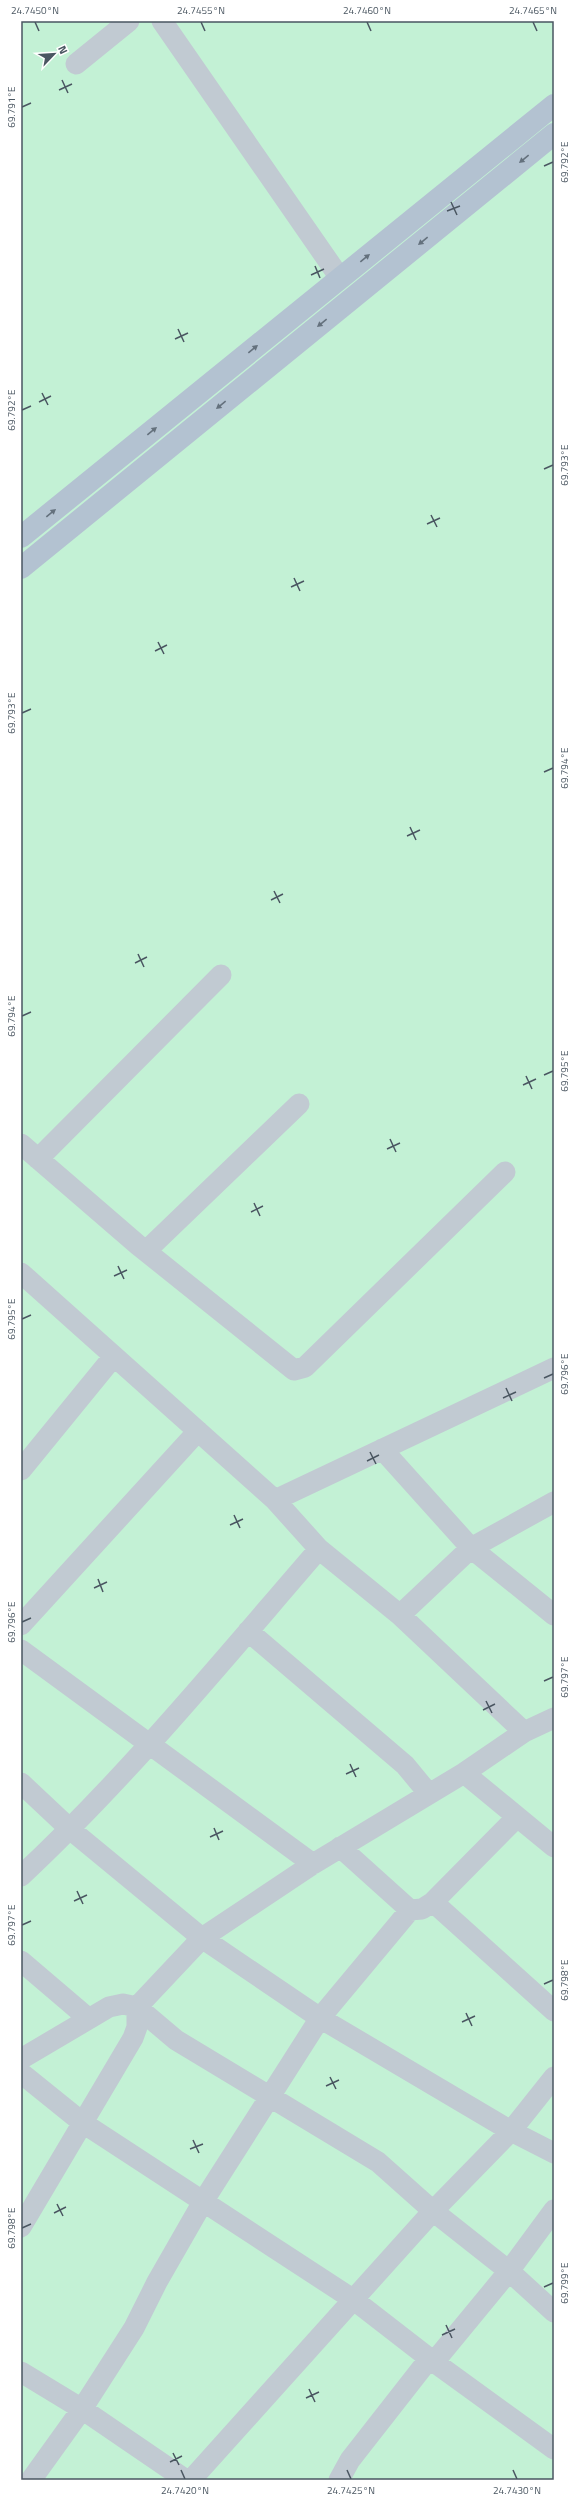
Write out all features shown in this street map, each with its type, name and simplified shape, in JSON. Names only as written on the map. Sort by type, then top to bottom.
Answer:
[{"type":"main road","points":[[21,538],[554,105]]},
{"type":"main road","points":[[21,568],[554,134]]},
{"type":"street","points":[[76,64],[129,21]]},
{"type":"street","points":[[162,21],[340,278]]},
{"type":"street","points":[[38,1159],[221,975]]},
{"type":"street","points":[[146,1251],[299,1104]]},
{"type":"street","points":[[21,1144],[146,1251],[294,1370],[305,1367],[505,1172]]},
{"type":"street","points":[[21,1273],[275,1500],[319,1549],[400,1615],[524,1732]]},
{"type":"street","points":[[21,1470],[114,1356]]},
{"type":"street","points":[[275,1500],[554,1368]]},
{"type":"street","points":[[21,1625],[198,1431]]},
{"type":"street","points":[[382,1449],[471,1548],[554,1615]]},
{"type":"street","points":[[400,1615],[471,1548],[554,1502]]},
{"type":"street","points":[[21,1876],[71,1830],[150,1746],[319,1549]]},
{"type":"street","points":[[248,1631],[405,1764],[429,1794]]},
{"type":"street","points":[[21,1651],[313,1864]]},
{"type":"street","points":[[21,2226],[133,2038],[137,2027],[137,2007],[202,1938],[313,1864],[464,1773],[524,1732],[554,1718]]},
{"type":"street","points":[[464,1773],[554,1847]]},
{"type":"street","points":[[21,1783],[71,1830],[202,1938],[320,2018],[511,2131],[554,2153]]},
{"type":"street","points":[[31,2480],[82,2409],[134,2328],[157,2282],[204,2200],[320,2018],[410,1910],[422,1909],[433,1902],[517,1817]]},
{"type":"street","points":[[340,1847],[410,1910]]},
{"type":"street","points":[[433,1902],[554,2011]]},
{"type":"street","points":[[21,1961],[88,2019]]},
{"type":"street","points":[[21,2059],[109,2007],[123,2004],[137,2007],[176,2040],[270,2098],[331,2132],[378,2162],[433,2211],[509,2270],[554,2312]]},
{"type":"street","points":[[21,2073],[83,2123],[204,2200],[354,2300],[431,2360],[554,2448]]},
{"type":"street","points":[[191,2480],[433,2211],[511,2131],[554,2077]]},
{"type":"street","points":[[339,2480],[350,2460],[431,2360],[509,2270],[554,2210]]},
{"type":"street","points":[[21,2372],[82,2409],[186,2480]]},
{"type":"green space","points":[[21,21],[554,21],[554,2480],[21,2480]]}]
